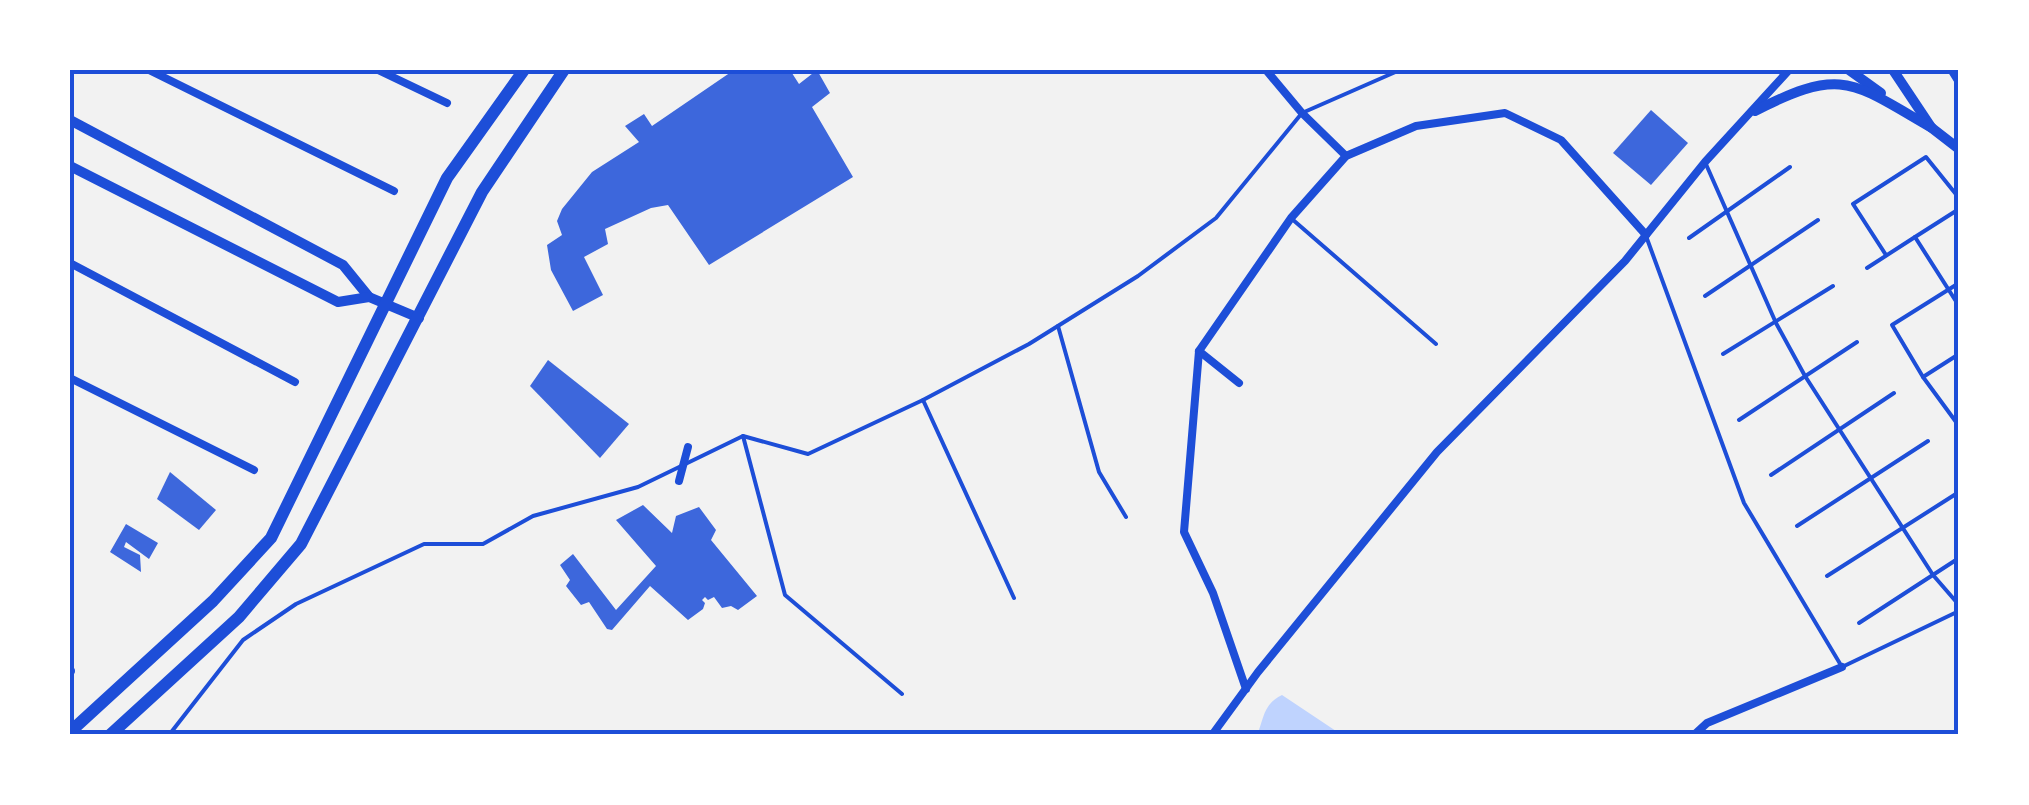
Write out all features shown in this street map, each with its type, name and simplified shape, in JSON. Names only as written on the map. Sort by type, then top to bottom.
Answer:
[{"type":"main road","points":[[70,732],[214,601],[271,538],[447,178],[524,70]]},
{"type":"main road","points":[[110,735],[239,617],[301,544],[482,192],[564,70]]},
{"type":"street","points":[[150,70],[394,191]]},
{"type":"street","points":[[378,70],[447,103]]},
{"type":"street","points":[[1266,70],[1346,156]]},
{"type":"street","points":[[1212,735],[1437,452],[1555,334],[1646,235],[1788,70]]},
{"type":"street","points":[[1849,70],[1959,149]]},
{"type":"street","points":[[1894,70],[1932,128]]},
{"type":"street","points":[[1754,111],[1793,91],[1816,85],[1850,84],[1932,128]]},
{"type":"street","points":[[1246,688],[1213,594],[1184,532],[1199,351],[1291,218],[1346,156],[1416,126],[1505,113],[1561,140],[1646,235]]},
{"type":"street","points":[[70,120],[343,265],[369,297],[419,318]]},
{"type":"street","points":[[70,166],[338,302],[369,297]]},
{"type":"street","points":[[70,263],[295,382]]},
{"type":"street","points":[[1199,351],[1239,382]]},
{"type":"street","points":[[70,378],[254,470]]},
{"type":"street","points":[[678,481],[688,448]]},
{"type":"street","points":[[1694,735],[1707,723],[1842,668]]},
{"type":"lane","points":[[170,735],[243,640],[296,604],[424,544],[483,544],[533,516],[638,487],[743,436],[808,454],[923,400],[1058,326],[1138,276],[1216,218],[1302,113],[1400,70]]},
{"type":"lane","points":[[1949,70],[1959,86]]},
{"type":"lane","points":[[1886,255],[1852,204],[1926,158],[1959,198]]},
{"type":"lane","points":[[1646,235],[1744,503],[1842,668],[1959,608],[1934,576],[1805,376],[1776,323],[1705,162]]},
{"type":"lane","points":[[1688,238],[1790,168]]},
{"type":"lane","points":[[1867,268],[1959,209]]},
{"type":"lane","points":[[1291,218],[1436,344]]},
{"type":"lane","points":[[1705,296],[1818,220]]},
{"type":"lane","points":[[1915,237],[1959,306]]},
{"type":"lane","points":[[1959,283],[1892,325],[1959,426]]},
{"type":"lane","points":[[1723,354],[1834,286]]},
{"type":"lane","points":[[1058,326],[1098,472],[1126,516]]},
{"type":"lane","points":[[1739,420],[1857,342]]},
{"type":"lane","points":[[1923,377],[1959,354]]},
{"type":"lane","points":[[1771,475],[1894,393]]},
{"type":"lane","points":[[923,400],[1014,598]]},
{"type":"lane","points":[[743,436],[785,595],[902,694]]},
{"type":"lane","points":[[1797,526],[1928,441]]},
{"type":"lane","points":[[1827,576],[1959,492]]},
{"type":"lane","points":[[1858,624],[1959,558]]},
{"type":"water","points":[[1282,695],[1342,735],[1257,735],[1268,707]]},
{"type":"building","points":[[734,70],[790,70],[799,84],[817,70],[830,93],[812,107],[853,177],[709,265],[668,205],[651,208],[605,229],[608,244],[584,257],[603,295],[573,311],[551,270],[547,245],[562,235],[557,221],[562,209],[592,172],[639,142],[625,126],[644,114],[652,126]]},
{"type":"building","points":[[1651,110],[1688,143],[1651,185],[1613,153]]},
{"type":"building","points":[[548,360],[629,424],[600,458],[530,386]]},
{"type":"building","points":[[170,472],[216,510],[199,530],[157,499]]},
{"type":"building","points":[[643,505],[672,533],[676,516],[699,507],[716,530],[711,540],[757,596],[738,610],[731,606],[722,608],[714,597],[705,597],[703,609],[688,620],[650,586],[612,630],[607,629],[589,602],[581,605],[566,586],[570,580],[560,565],[573,554],[616,610],[656,566],[616,520]]},
{"type":"building","points":[[126,524],[158,543],[149,559],[126,542],[124,547],[140,555],[141,572],[110,552]]}]
